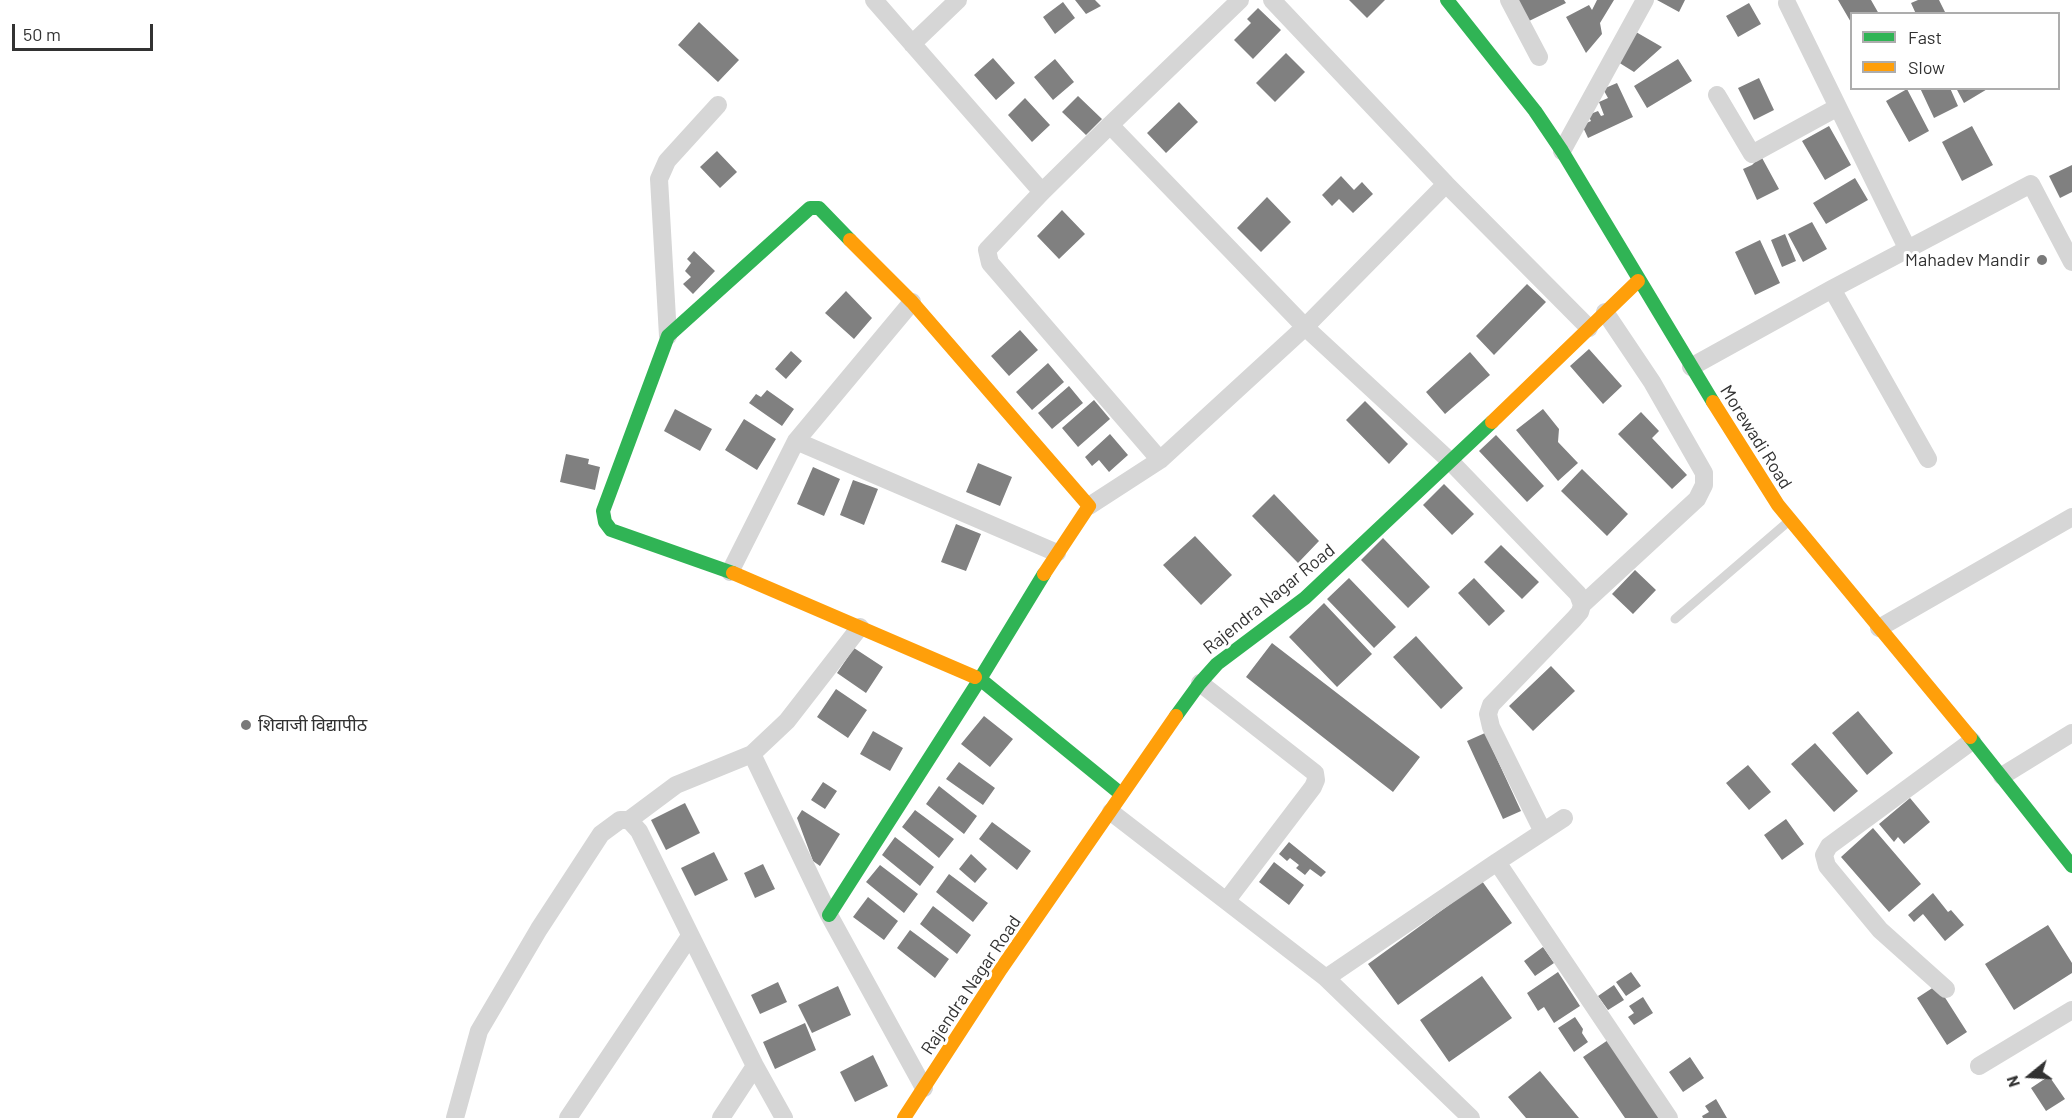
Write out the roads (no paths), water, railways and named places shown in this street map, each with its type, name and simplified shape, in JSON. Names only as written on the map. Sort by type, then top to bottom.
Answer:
[{"type":"street","points":[[874,0],[1042,192]]},
{"type":"street","points":[[912,44],[958,0]]},
{"type":"street","points":[[1160,460],[990,263],[987,250],[1042,192],[1240,0]]},
{"type":"street","points":[[1272,0],[1446,184],[1588,328]]},
{"type":"street","name":"Morewadi Road","points":[[1447,0],[1535,111],[1562,151],[1691,367],[1778,505],[2002,776],[2072,866]]},
{"type":"street","points":[[1509,0],[1539,57]]},
{"type":"street","points":[[1562,151],[1645,0]]},
{"type":"street","points":[[1788,1],[1908,249]]},
{"type":"street","points":[[1717,95],[1752,154],[1838,107]]},
{"type":"street","points":[[718,105],[667,161],[659,179],[668,336],[603,511],[605,522],[611,530],[730,572],[980,679],[1121,794]]},
{"type":"street","points":[[1110,125],[1305,327],[1451,462],[1578,594],[1582,605]]},
{"type":"street","points":[[829,915],[1089,506],[1160,460],[1305,327],[1446,184]]},
{"type":"street","points":[[1691,367],[2031,184],[2072,262]]},
{"type":"street","points":[[668,336],[810,208],[819,208],[912,302],[1089,506]]},
{"type":"street","name":"Rajendra Nagar Road","points":[[904,1118],[1121,794],[1200,683],[1217,664],[1305,598],[1451,462],[1638,280]]},
{"type":"street","points":[[1833,289],[1928,459]]},
{"type":"street","points":[[730,572],[796,441],[912,302]]},
{"type":"street","points":[[1543,832],[1491,727],[1488,714],[1491,705],[1574,619],[1582,605],[1697,499],[1704,485],[1704,472],[1653,382],[1605,312]]},
{"type":"street","points":[[796,441],[1057,553]]},
{"type":"street","points":[[1879,628],[2072,517]]},
{"type":"street","points":[[455,1118],[479,1031],[539,929],[602,834],[620,820],[629,820],[676,785],[752,754],[787,721],[860,627]]},
{"type":"street","points":[[1200,683],[1315,773],[1316,780],[1227,900]]},
{"type":"street","points":[[2002,776],[2072,733]]},
{"type":"street","points":[[1946,989],[1880,930],[1827,866],[1824,855],[1829,846],[1972,741]]},
{"type":"street","points":[[752,754],[829,915],[924,1088]]},
{"type":"street","points":[[1111,812],[1326,978],[1471,1118]]},
{"type":"street","points":[[1326,978],[1564,818]]},
{"type":"street","points":[[629,820],[639,831],[754,1066],[784,1118]]},
{"type":"street","points":[[1497,862],[1669,1118]]},
{"type":"street","points":[[568,1118],[690,936]]},
{"type":"street","points":[[1979,1066],[2072,1010]]},
{"type":"street","points":[[721,1118],[754,1066]]},
{"type":"lane","points":[[1675,619],[1790,520]]},
{"type":"place","name":"Mahadev Mandir","points":[[2042,260]]},
{"type":"place","name":"शिवाजी विद्यापीठ","points":[[246,725]]}]
